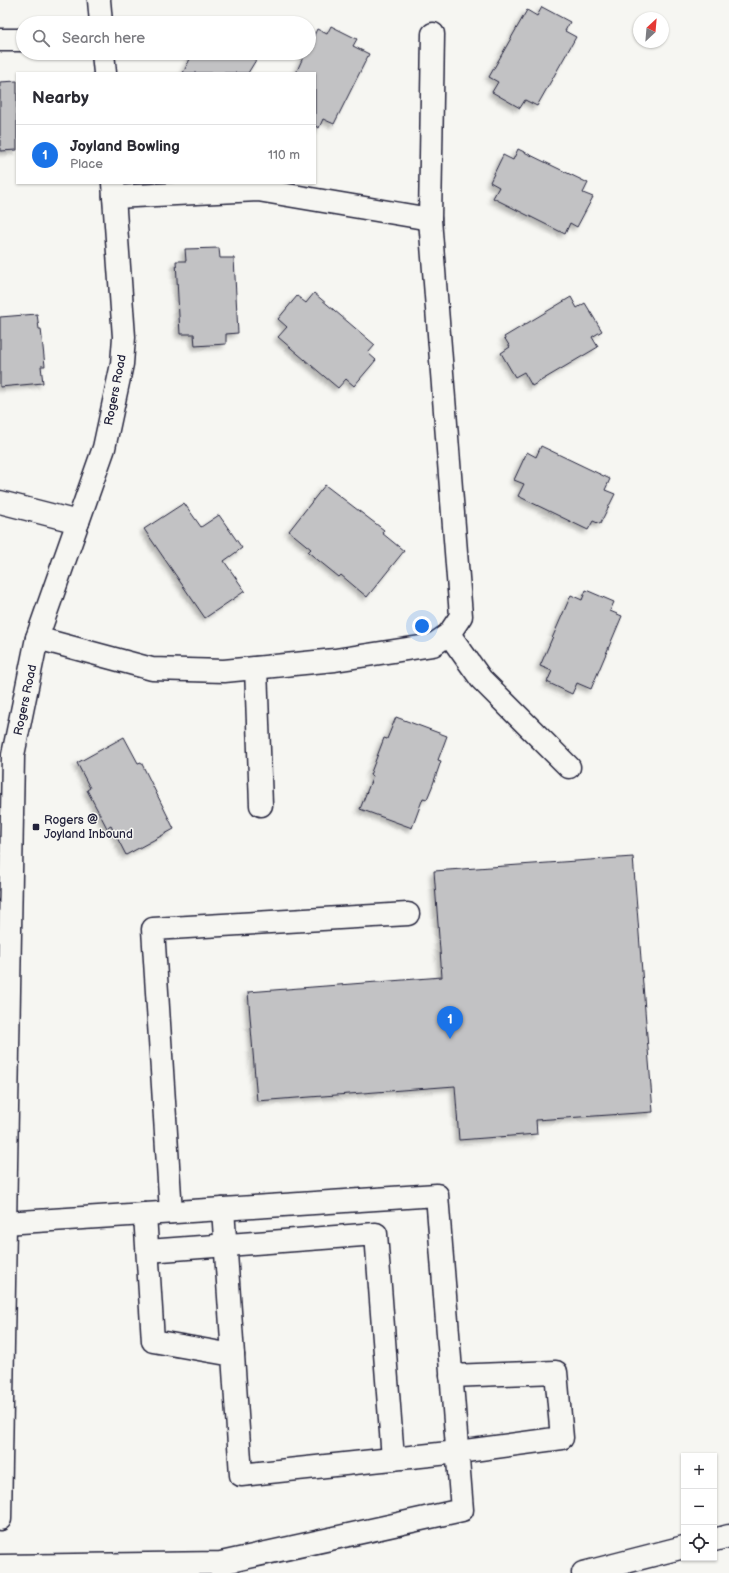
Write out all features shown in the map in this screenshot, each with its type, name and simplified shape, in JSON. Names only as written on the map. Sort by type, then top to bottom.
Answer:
[{"type":"main road","points":[[99,0],[100,16]]},
{"type":"main road","points":[[37,638],[152,669],[224,671],[335,660],[433,645],[449,634],[461,616],[430,219],[433,34]]},
{"type":"main road","points":[[0,40],[16,40]]},
{"type":"main road","points":[[104,60],[105,72]]},
{"type":"main road","points":[[113,190],[258,190],[430,219]]},
{"type":"main road","name":"Rogers Road","points":[[0,1519],[3,1268],[5,1224],[6,852],[13,755],[37,638],[104,448],[122,364],[124,337],[113,190]]},
{"type":"main road","points":[[0,502],[78,522]]},
{"type":"main road","points":[[449,634],[481,679],[569,766]]},
{"type":"main road","points":[[256,668],[262,805]]},
{"type":"main road","points":[[171,1212],[153,929],[408,914]]},
{"type":"main road","points":[[0,1566],[221,1563],[462,1510],[437,1195],[5,1224]]},
{"type":"main road","points":[[223,1209],[241,1475],[458,1452],[562,1438],[556,1372],[451,1376]]},
{"type":"main road","points":[[145,1214],[153,1341],[233,1355]]},
{"type":"main road","points":[[148,1251],[226,1247],[376,1234],[393,1459]]},
{"type":"main road","points":[[717,1539],[729,1536]]},
{"type":"main road","points":[[583,1573],[681,1549]]},
{"type":"building","points":[[542,7],[570,22],[565,31],[576,37],[537,106],[525,100],[520,108],[492,92],[498,82],[489,77],[527,10],[537,16]]},
{"type":"building","points":[[331,26],[357,39],[353,46],[369,54],[334,124],[323,119],[319,128],[316,126],[316,72],[296,72],[302,60],[316,60],[317,29],[327,34]]},
{"type":"building","points":[[190,60],[256,60],[249,72],[184,72]]},
{"type":"building","points":[[16,81],[16,150],[0,151],[0,82]]},
{"type":"building","points":[[518,149],[588,183],[583,193],[593,197],[577,227],[570,223],[565,234],[493,198],[499,187],[490,182],[503,155],[513,160]]},
{"type":"building","points":[[219,248],[220,258],[234,258],[238,333],[226,334],[226,344],[195,346],[194,334],[180,334],[176,261],[186,261],[185,249]]},
{"type":"building","points":[[314,293],[375,345],[368,353],[376,360],[354,386],[346,379],[338,388],[278,337],[287,327],[278,319],[297,296],[306,303]]},
{"type":"building","points":[[571,297],[577,308],[585,303],[602,331],[592,337],[598,347],[532,386],[524,372],[515,377],[501,353],[510,347],[504,337]]},
{"type":"building","points":[[37,314],[39,329],[41,329],[45,366],[41,366],[43,383],[0,387],[0,317]]},
{"type":"building","points":[[541,446],[610,479],[605,490],[615,494],[600,524],[593,521],[588,530],[518,496],[524,484],[514,480],[527,452],[536,457]]},
{"type":"building","points":[[325,485],[384,530],[382,533],[404,551],[367,597],[341,575],[339,577],[308,552],[311,549],[289,531]]},
{"type":"building","points":[[184,503],[201,527],[219,515],[242,548],[224,561],[245,591],[205,618],[144,529]]},
{"type":"building","points":[[586,590],[614,602],[610,611],[622,616],[591,689],[577,683],[572,694],[547,682],[552,671],[540,666],[571,595],[582,600]]},
{"type":"building","points":[[396,717],[447,736],[438,760],[441,761],[432,787],[427,799],[423,798],[412,828],[360,809],[373,776],[370,775],[384,738],[387,739]]},
{"type":"building","points":[[124,737],[138,763],[141,762],[174,829],[126,855],[111,826],[107,828],[87,790],[90,788],[77,763]]},
{"type":"building","points":[[633,857],[653,1112],[536,1120],[537,1134],[459,1140],[455,1086],[257,1101],[248,992],[442,977],[434,871]]},
{"type":"place","name":"Rogers @ Joyland Inbound","points":[[36,827]]},
{"type":"place","name":"Joyland Bowling","points":[[450,1039]]}]
